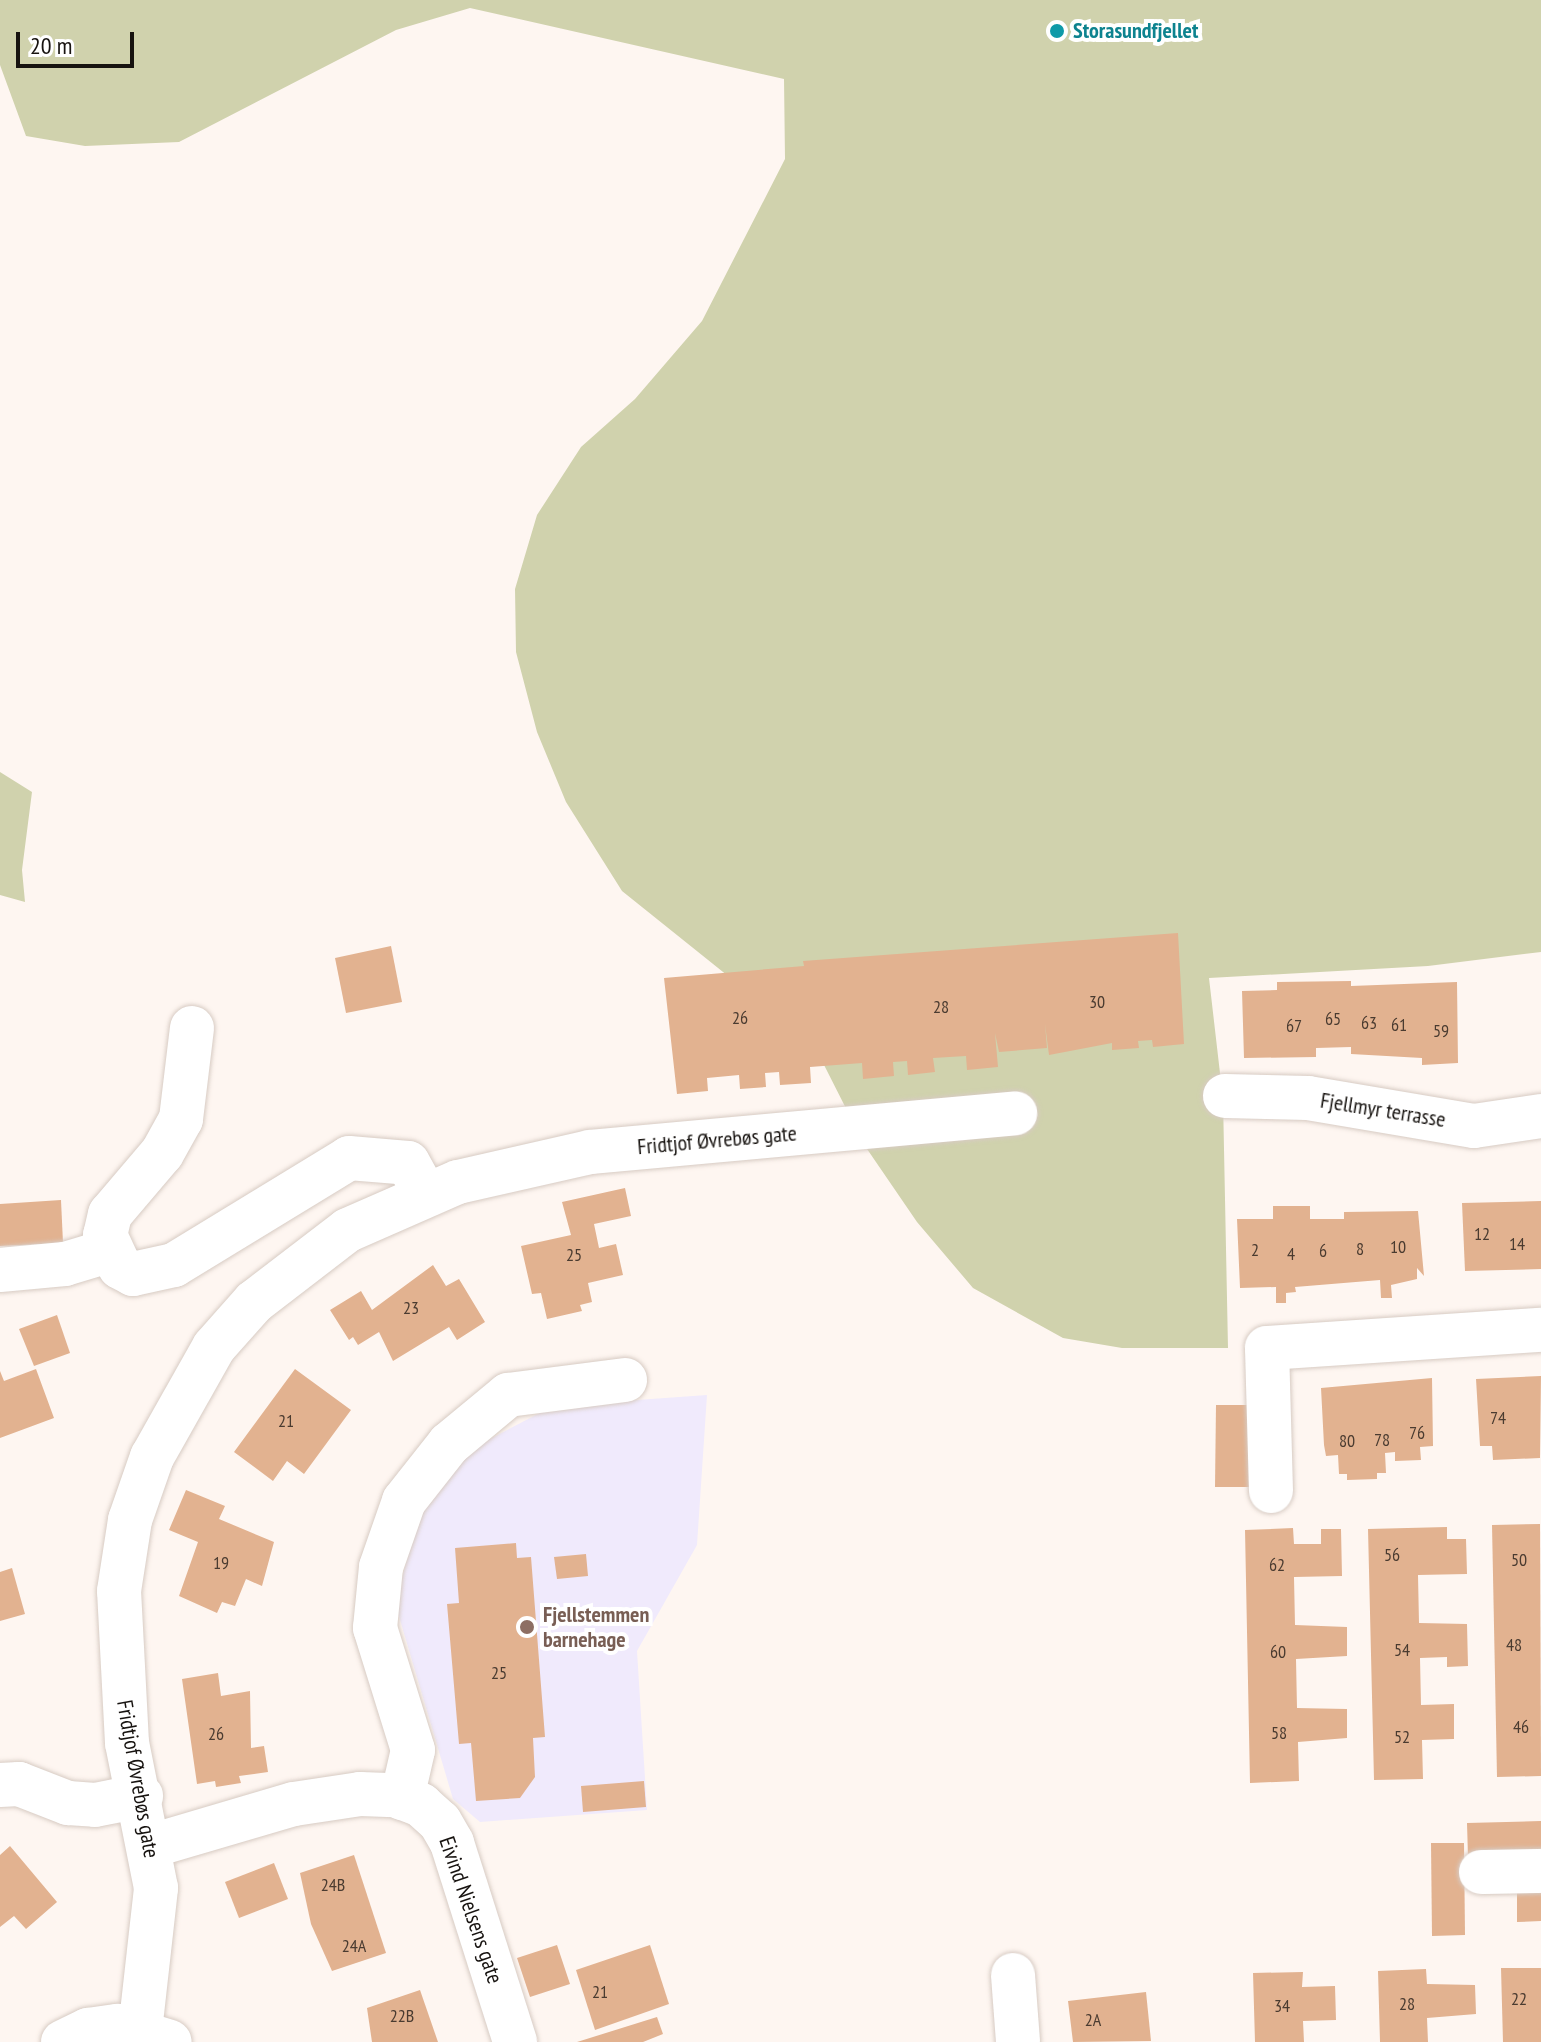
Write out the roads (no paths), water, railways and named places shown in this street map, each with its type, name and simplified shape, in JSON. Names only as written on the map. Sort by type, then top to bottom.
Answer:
[{"type":"street","points":[[192,1028],[181,1119],[162,1153],[110,1214],[108,1251],[120,1267],[133,1274],[174,1265],[349,1158],[408,1163],[425,1194]]},
{"type":"street","name":"Fjellmyr terrasse","points":[[1225,1096],[1308,1098],[1474,1126],[1541,1116]]},
{"type":"street","name":"Fridtjof Øvrebøs gate","points":[[155,2036],[156,1918],[151,1846],[127,1743],[119,1591],[130,1520],[152,1457],[214,1347],[254,1302],[348,1230],[425,1194],[590,1152],[1015,1113]]},
{"type":"street","points":[[0,1270],[65,1264],[108,1251]]},
{"type":"street","points":[[1271,1491],[1267,1348],[1541,1330]]},
{"type":"street","points":[[402,1798],[413,1750],[375,1628],[381,1567],[404,1501],[449,1444],[508,1395],[625,1380]]},
{"type":"street","points":[[0,1785],[19,1784],[68,1803],[95,1805],[141,1796]]},
{"type":"street","name":"Eivind Nielsens gate","points":[[151,1846],[294,1804],[360,1794],[402,1798],[421,1805],[440,1822],[452,1843],[515,2042]]},
{"type":"street","points":[[1481,1872],[1541,1871]]},
{"type":"street","points":[[1013,1975],[1018,2042]]},
{"type":"street","points":[[63,2042],[88,2030],[118,2026],[155,2036]]},
{"type":"place","name":"Storasundfjellet","points":[[1057,31]]},
{"type":"place","name":"Fjellstemmen barnehage","points":[[527,1627]]}]
